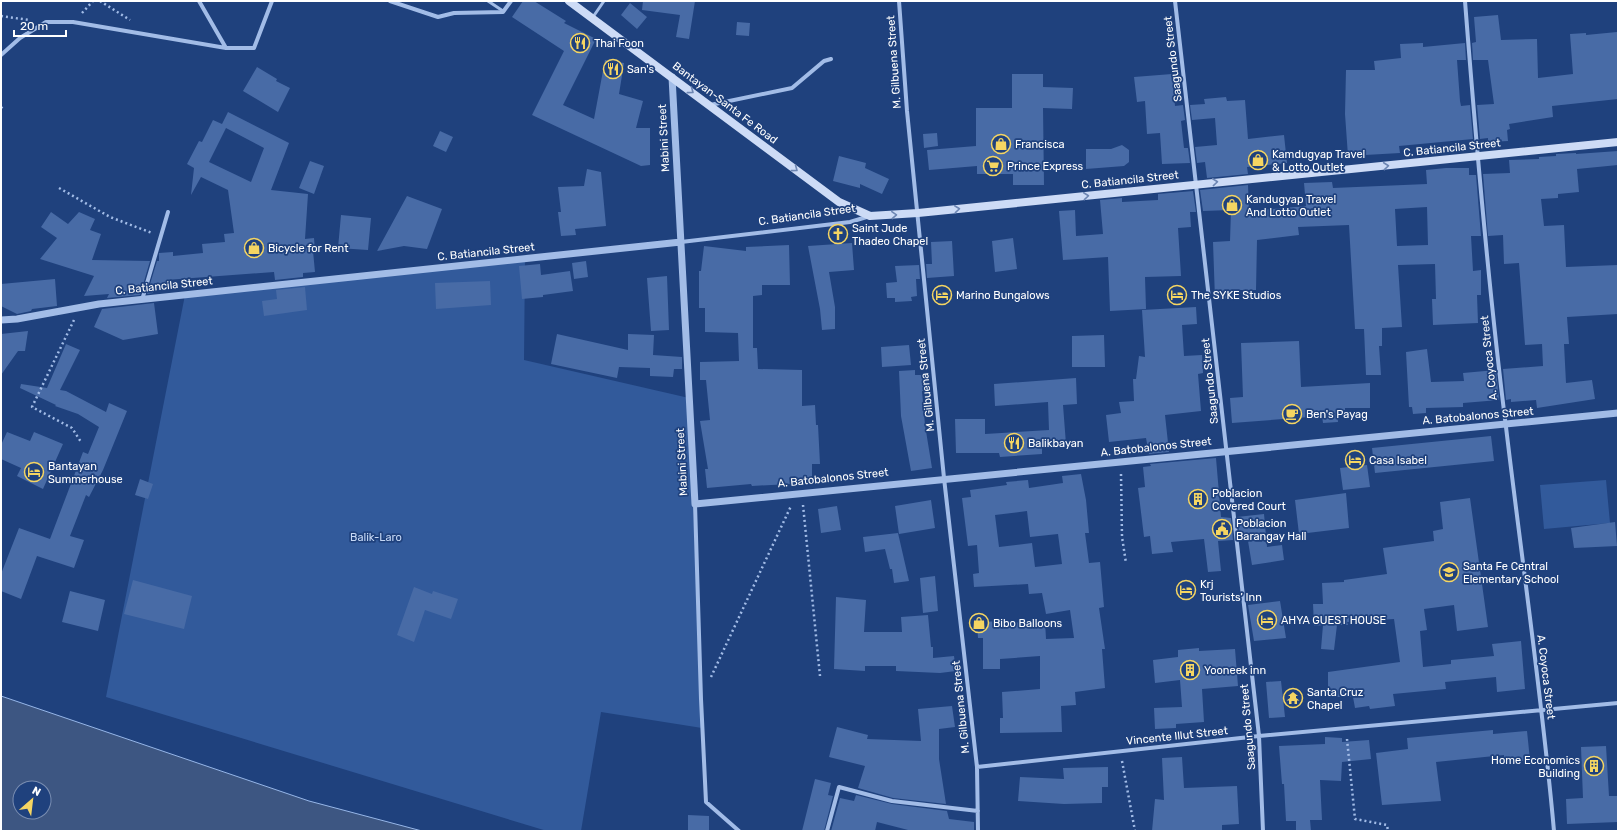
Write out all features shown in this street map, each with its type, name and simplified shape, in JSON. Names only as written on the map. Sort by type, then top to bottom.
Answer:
[{"type":"main road","name":"Bantayan-Santa Fe Road","points":[[570,1],[839,202],[870,216]]},
{"type":"main road","name":"C. Batiancila Street","points":[[870,216],[918,213],[1618,142]]},
{"type":"street","points":[[199,1],[226,48]]},
{"type":"street","points":[[1,55],[20,38],[46,22],[73,22],[226,48],[254,48],[272,1]]},
{"type":"street","points":[[390,1],[438,17],[454,13],[503,12],[509,2]]},
{"type":"street","name":"M. Gilbuena Street","points":[[899,1],[907,111],[944,478],[977,767],[978,831]]},
{"type":"street","name":"Saagundo Street","points":[[1175,1],[1259,736],[1263,831]]},
{"type":"street","name":"A. Coyoca Street","points":[[1465,1],[1477,157],[1505,424],[1541,710],[1554,831]]},
{"type":"street","points":[[709,105],[792,88],[824,61],[831,59]]},
{"type":"street","name":"Mabini Street","points":[[672,77],[695,504],[706,802],[739,831]]},
{"type":"street","points":[[142,300],[159,236],[168,212]]},
{"type":"street","name":"C. Batiancila Street","points":[[1,320],[17,320],[80,307],[681,242],[850,222],[870,216]]},
{"type":"street","name":"A. Batobalonos Street","points":[[695,504],[944,478],[1618,413]]},
{"type":"street","name":"Vincente Illut Street","points":[[977,767],[1259,736],[1618,703]]},
{"type":"street","points":[[827,831],[839,787],[892,801],[978,811]]},
{"type":"lane","points":[[488,1],[503,12]]},
{"type":"lane","points":[[592,18],[604,1]]},
{"type":"path","points":[[100,1],[134,23]]},
{"type":"path","points":[[1,16],[46,22]]},
{"type":"path","points":[[59,188],[110,217],[159,236]]},
{"type":"path","points":[[80,307],[32,407],[72,428],[81,442]]},
{"type":"path","points":[[1120,461],[1122,537],[1126,563]]},
{"type":"path","points":[[799,493],[820,676]]},
{"type":"path","points":[[711,678],[799,493]]},
{"type":"path","points":[[1346,728],[1355,819],[1387,825],[1388,831]]},
{"type":"path","points":[[1120,751],[1134,831]]},
{"type":"green space","name":"Balik-Laro","points":[[525,258],[524,360],[689,398],[702,728],[601,712],[581,831],[547,831],[106,697],[185,295]]},
{"type":"green space","points":[[1606,480],[1610,523],[1544,529],[1540,485]]},
{"type":"shaded area","points":[[1,696],[309,801],[422,831],[1,831]]},
{"type":"building","points":[[523,1],[534,1],[566,21],[564,23],[596,39],[563,105],[594,119],[605,60],[624,63],[619,94],[643,101],[636,128],[650,128],[650,165],[641,166],[532,115],[564,51],[512,17]]},
{"type":"building","points":[[643,1],[695,1],[689,39],[676,37],[680,15],[642,10]]},
{"type":"building","points":[[630,3],[647,17],[637,29],[621,15]]},
{"type":"building","points":[[1498,15],[1501,40],[1537,39],[1538,78],[1573,74],[1570,34],[1586,33],[1586,35],[1617,32],[1618,99],[1552,106],[1553,117],[1509,124],[1510,129],[1507,130],[1508,141],[1488,142],[1488,138],[1480,139],[1477,105],[1494,104],[1488,60],[1473,60],[1472,43],[1476,42],[1474,17]]},
{"type":"building","points":[[737,22],[750,23],[749,36],[736,35]]},
{"type":"building","points":[[1423,43],[1423,47],[1465,43],[1466,60],[1457,60],[1460,101],[1461,106],[1470,105],[1473,139],[1399,146],[1400,153],[1348,156],[1345,114],[1346,70],[1375,70],[1374,61],[1401,58],[1400,44]]},
{"type":"building","points":[[257,67],[277,79],[276,81],[290,88],[278,112],[243,91]]},
{"type":"building","points":[[1012,74],[1043,74],[1043,87],[1073,88],[1072,109],[1043,108],[1044,185],[1013,185],[1013,174],[977,174],[977,166],[929,170],[927,150],[976,146],[976,108],[1012,108]]},
{"type":"building","points":[[1172,74],[1175,106],[1183,105],[1185,120],[1181,121],[1184,148],[1188,148],[1190,163],[1162,164],[1160,133],[1147,134],[1145,101],[1137,102],[1134,77]]},
{"type":"building","points":[[1226,97],[1227,101],[1245,100],[1248,139],[1284,135],[1287,163],[1247,167],[1248,174],[1207,178],[1205,162],[1197,163],[1195,147],[1217,145],[1215,118],[1192,120],[1190,105],[1205,104],[1204,99]]},
{"type":"building","points":[[228,112],[289,143],[271,190],[308,194],[305,239],[314,238],[315,251],[313,251],[315,272],[303,273],[303,277],[275,280],[274,272],[166,280],[166,286],[153,288],[153,293],[147,294],[157,261],[159,261],[159,253],[173,252],[173,256],[203,253],[202,244],[225,242],[224,234],[234,233],[228,190],[201,177],[191,195],[194,168],[187,164],[199,141],[202,142],[213,120],[222,124]],"holes":[[[226,128],[264,148],[251,182],[209,162]]]},
{"type":"building","points":[[440,131],[453,137],[446,152],[433,146]]},
{"type":"building","points":[[937,133],[938,146],[924,148],[923,134]]},
{"type":"building","points":[[1122,145],[1129,150],[1129,162],[1124,166],[1086,169],[1086,149],[1111,149]]},
{"type":"building","points":[[1618,151],[1618,165],[1577,169],[1579,192],[1558,194],[1558,198],[1541,199],[1544,226],[1564,225],[1566,267],[1618,265],[1618,314],[1567,317],[1569,344],[1564,344],[1566,383],[1592,380],[1595,399],[1537,408],[1536,400],[1511,402],[1511,399],[1506,400],[1503,369],[1543,366],[1542,344],[1525,345],[1519,263],[1504,264],[1503,235],[1488,236],[1483,174],[1510,173],[1509,160],[1539,159],[1539,157],[1556,156],[1556,154]]},
{"type":"building","points":[[839,156],[866,163],[865,168],[889,179],[882,194],[860,184],[860,188],[833,181]]},
{"type":"building","points":[[310,161],[324,166],[314,194],[299,188]]},
{"type":"building","points":[[1469,168],[1469,175],[1476,175],[1481,236],[1471,236],[1473,271],[1481,270],[1481,295],[1477,295],[1478,323],[1433,325],[1432,299],[1436,299],[1435,264],[1398,265],[1402,327],[1382,328],[1382,346],[1379,346],[1381,375],[1366,375],[1364,329],[1355,329],[1349,225],[1298,227],[1299,235],[1257,240],[1256,290],[1237,290],[1237,298],[1215,299],[1213,242],[1230,241],[1231,210],[1203,211],[1200,190],[1248,185],[1249,211],[1306,206],[1304,183],[1332,182],[1333,188],[1427,184],[1426,170]],"holes":[[[1427,207],[1428,245],[1397,246],[1395,209]]]},
{"type":"building","points":[[587,169],[601,172],[606,226],[575,229],[576,235],[561,236],[558,212],[561,212],[558,187],[584,186]]},
{"type":"building","points":[[1193,191],[1196,212],[1190,212],[1191,227],[1178,228],[1181,276],[1145,277],[1146,309],[1110,311],[1108,257],[1063,260],[1059,211],[1075,210],[1076,236],[1103,234],[1100,200],[1122,198],[1122,202],[1158,200],[1158,194]]},
{"type":"building","points":[[407,196],[442,209],[427,249],[404,246],[377,251]]},
{"type":"building","points":[[51,212],[68,224],[79,212],[95,219],[90,230],[101,234],[92,260],[150,261],[140,295],[107,298],[109,294],[84,296],[94,276],[40,259],[57,238],[41,227]]},
{"type":"building","points":[[341,215],[371,218],[368,250],[338,248]]},
{"type":"building","points":[[1013,238],[1017,269],[995,272],[992,241]]},
{"type":"building","points":[[952,241],[954,276],[927,278],[926,264],[932,264],[931,242]]},
{"type":"building","points":[[852,243],[854,270],[829,272],[835,307],[835,329],[822,330],[820,309],[808,246]]},
{"type":"building","points":[[789,245],[790,285],[762,285],[762,295],[753,296],[753,348],[757,348],[758,369],[802,370],[802,406],[815,405],[816,425],[818,425],[820,464],[812,464],[812,478],[790,479],[790,484],[752,486],[751,484],[707,488],[705,469],[708,469],[700,421],[710,420],[706,380],[700,380],[700,362],[739,361],[738,333],[705,332],[705,308],[699,308],[699,271],[701,271],[704,246],[746,251],[746,247]]},
{"type":"building","points":[[586,261],[588,277],[574,279],[572,263]]},
{"type":"building","points":[[540,264],[541,275],[570,271],[573,291],[543,295],[543,297],[522,299],[519,266]]},
{"type":"building","points":[[919,265],[920,279],[916,279],[917,296],[911,297],[912,301],[895,302],[895,298],[887,298],[886,283],[897,282],[895,266]]},
{"type":"building","points":[[667,276],[669,330],[651,331],[647,278]]},
{"type":"building","points":[[55,279],[57,306],[32,309],[31,311],[17,314],[1,306],[1,284]]},
{"type":"building","points":[[490,281],[491,305],[436,309],[435,283]]},
{"type":"building","points":[[305,287],[307,310],[264,316],[262,301],[277,299],[276,290]]},
{"type":"building","points":[[154,303],[158,334],[123,340],[94,327],[102,309]]},
{"type":"building","points":[[1196,307],[1197,324],[1182,325],[1184,356],[1202,355],[1203,373],[1198,374],[1201,411],[1165,415],[1169,452],[1149,454],[1146,438],[1109,442],[1106,415],[1121,413],[1119,402],[1134,401],[1133,379],[1136,379],[1139,356],[1145,357],[1142,310]]},
{"type":"building","points":[[28,331],[25,351],[18,351],[1,375],[1,334]]},
{"type":"building","points":[[557,334],[628,350],[628,334],[654,335],[653,355],[682,357],[682,369],[674,369],[673,377],[650,376],[650,368],[619,367],[617,378],[551,364]]},
{"type":"building","points":[[1104,335],[1105,367],[1072,367],[1072,336]]},
{"type":"building","points":[[1299,341],[1301,387],[1370,383],[1370,408],[1345,408],[1345,410],[1337,411],[1338,422],[1323,423],[1322,416],[1232,423],[1230,398],[1243,397],[1241,343]]},
{"type":"building","points":[[66,344],[80,350],[60,390],[66,391],[106,412],[109,403],[127,411],[103,470],[89,497],[86,495],[70,536],[84,540],[74,568],[37,556],[21,599],[1,591],[1,574],[19,528],[50,539],[83,452],[88,454],[99,427],[78,414],[55,406],[56,405],[20,388],[21,384],[47,388]]},
{"type":"building","points":[[909,345],[911,365],[882,367],[881,347]]},
{"type":"building","points":[[1427,349],[1431,382],[1464,381],[1463,373],[1496,370],[1499,400],[1463,403],[1463,407],[1426,408],[1426,413],[1413,414],[1412,407],[1409,407],[1406,352]]},
{"type":"building","points":[[915,370],[915,375],[923,375],[924,391],[922,391],[925,425],[932,468],[911,471],[901,416],[899,371]]},
{"type":"building","points":[[1076,378],[1077,404],[1063,405],[1066,444],[1042,445],[1042,454],[1000,457],[999,453],[956,453],[955,419],[985,419],[985,434],[1049,430],[1048,402],[995,406],[994,384]]},
{"type":"building","points":[[7,432],[30,441],[34,432],[63,444],[43,489],[17,476],[21,468],[1,459],[1,445]]},
{"type":"building","points":[[1491,436],[1494,461],[1375,473],[1372,448]]},
{"type":"building","points":[[1216,458],[1221,517],[1231,518],[1233,540],[1218,541],[1221,571],[1208,572],[1204,539],[1171,542],[1173,552],[1152,554],[1150,536],[1144,537],[1138,488],[1145,487],[1143,467],[1151,466],[1150,464]]},
{"type":"building","points":[[1367,465],[1370,487],[1343,490],[1340,468]]},
{"type":"building","points":[[1081,474],[1086,500],[1089,533],[1085,533],[1089,563],[1100,562],[1104,607],[1099,608],[1105,649],[1102,649],[1105,688],[1075,692],[1076,705],[1061,706],[1062,732],[1000,733],[1000,718],[1003,718],[1002,692],[1040,689],[1040,656],[1000,659],[1000,669],[983,669],[983,638],[978,638],[977,622],[1006,621],[1007,623],[1045,621],[1046,639],[1074,638],[1070,610],[1046,614],[1042,593],[1029,594],[1028,584],[974,587],[973,574],[979,573],[977,545],[968,546],[962,498],[971,497],[970,490],[1007,485],[1006,482],[1028,480],[1029,488],[1063,483],[1062,476]],"holes":[[[1027,511],[1030,537],[1058,534],[1062,564],[1035,567],[1032,543],[999,547],[995,515]]]},
{"type":"building","points":[[140,479],[153,484],[148,499],[135,495]]},
{"type":"building","points":[[1346,493],[1349,528],[1299,534],[1295,500]]},
{"type":"building","points":[[1470,498],[1488,627],[1457,631],[1454,605],[1424,609],[1427,630],[1420,631],[1423,667],[1451,664],[1451,660],[1494,656],[1492,644],[1521,641],[1525,689],[1497,692],[1496,677],[1445,682],[1446,689],[1393,694],[1395,706],[1370,709],[1369,706],[1355,708],[1353,697],[1328,697],[1328,672],[1400,662],[1394,619],[1347,622],[1348,625],[1337,625],[1334,650],[1321,649],[1323,625],[1314,626],[1313,604],[1323,604],[1322,583],[1344,582],[1344,580],[1387,574],[1383,548],[1434,541],[1433,531],[1443,529],[1440,502]]},
{"type":"building","points":[[931,500],[935,528],[899,534],[895,506]]},
{"type":"building","points":[[837,506],[841,530],[821,533],[818,509]]},
{"type":"building","points":[[1264,514],[1267,547],[1282,545],[1284,560],[1252,565],[1248,541],[1247,539],[1240,539],[1237,517]]},
{"type":"building","points":[[1615,522],[1617,546],[1574,548],[1571,528]]},
{"type":"building","points":[[898,533],[909,581],[894,583],[892,569],[890,569],[885,549],[865,552],[863,537]]},
{"type":"building","points":[[935,576],[938,611],[923,613],[920,578]]},
{"type":"building","points":[[133,580],[192,596],[184,629],[124,614]]},
{"type":"building","points":[[414,587],[432,594],[433,591],[458,599],[451,619],[425,610],[414,642],[397,635]]},
{"type":"building","points":[[70,591],[105,600],[98,631],[62,622]]},
{"type":"building","points":[[836,597],[866,600],[864,632],[902,632],[901,617],[928,615],[931,647],[933,647],[933,658],[954,656],[956,671],[940,673],[896,671],[896,666],[865,666],[865,671],[834,669]]},
{"type":"building","name":"AHYA GUEST HOUSE","points":[[1280,601],[1286,638],[1254,641],[1248,605]]},
{"type":"building","points":[[1199,648],[1199,651],[1235,649],[1238,686],[1202,689],[1204,722],[1176,724],[1176,728],[1155,729],[1154,708],[1182,707],[1180,680],[1155,683],[1153,660],[1178,657],[1178,650]]},
{"type":"building","points":[[1281,681],[1285,717],[1269,718],[1266,682]]},
{"type":"building","points":[[952,706],[955,727],[939,729],[939,759],[946,804],[893,798],[858,788],[865,766],[829,757],[837,727],[868,735],[867,739],[921,741],[918,709]]},
{"type":"building","points":[[1493,730],[1493,734],[1527,731],[1530,760],[1504,763],[1504,755],[1436,762],[1441,801],[1382,805],[1376,753],[1408,749],[1407,738]]},
{"type":"building","points":[[1325,737],[1342,738],[1342,742],[1369,740],[1371,759],[1342,762],[1341,781],[1320,780],[1322,820],[1310,820],[1311,831],[1296,831],[1296,821],[1286,821],[1284,784],[1282,784],[1279,746],[1325,744]]},
{"type":"building","points":[[1606,746],[1609,796],[1618,796],[1618,822],[1567,824],[1566,799],[1583,798],[1581,747]]},
{"type":"building","points":[[1182,757],[1184,788],[1237,786],[1239,824],[1222,825],[1222,831],[1152,831],[1155,799],[1164,800],[1162,758]]},
{"type":"building","points":[[1108,767],[1108,787],[1102,787],[1102,803],[1064,804],[1018,801],[1020,777],[1064,779],[1063,768]]},
{"type":"building","points":[[815,779],[831,783],[828,795],[833,796],[824,831],[802,831]]},
{"type":"building","points":[[856,795],[892,804],[947,811],[949,819],[974,822],[974,831],[912,831],[877,822],[875,831],[831,831],[840,798],[854,801]]},
{"type":"building","points":[[688,815],[709,816],[709,831],[688,831]]},
{"type":"place","name":"Thai Foon","points":[[580,43]]},
{"type":"place","name":"San's","points":[[613,69]]},
{"type":"place","name":"Francisca","points":[[1001,144]]},
{"type":"place","name":"Kamdugyap Travel & Lotto Outlet","points":[[1258,160]]},
{"type":"place","name":"Prince Express","points":[[993,166]]},
{"type":"place","name":"Kandugyap Travel And Lotto Outlet","points":[[1232,205]]},
{"type":"place","name":"Saint Jude Thadeo Chapel","points":[[838,234]]},
{"type":"place","name":"Bicycle for Rent","points":[[254,248]]},
{"type":"place","name":"Marino Bungalows","points":[[942,295]]},
{"type":"place","name":"The SYKE Studios","points":[[1177,295]]},
{"type":"place","name":"Ben's Payag","points":[[1292,414]]},
{"type":"place","name":"Balikbayan","points":[[1014,443]]},
{"type":"place","name":"Casa Isabel","points":[[1355,460]]},
{"type":"place","name":"Bantayan Summerhouse","points":[[34,472]]},
{"type":"place","name":"Poblacion Covered Court","points":[[1198,499]]},
{"type":"place","name":"Poblacion Barangay Hall","points":[[1222,529]]},
{"type":"place","name":"Santa Fe Central Elementary School","points":[[1449,572]]},
{"type":"place","name":"Krj Tourists’ Inn","points":[[1186,590]]},
{"type":"place","name":"AHYA GUEST HOUSE","points":[[1267,620]]},
{"type":"place","name":"Bibo Balloons","points":[[979,623]]},
{"type":"place","name":"Yooneek inn","points":[[1190,670]]},
{"type":"place","name":"Santa Cruz Chapel","points":[[1293,698]]},
{"type":"place","name":"Home Economics Building","points":[[1594,766]]}]
